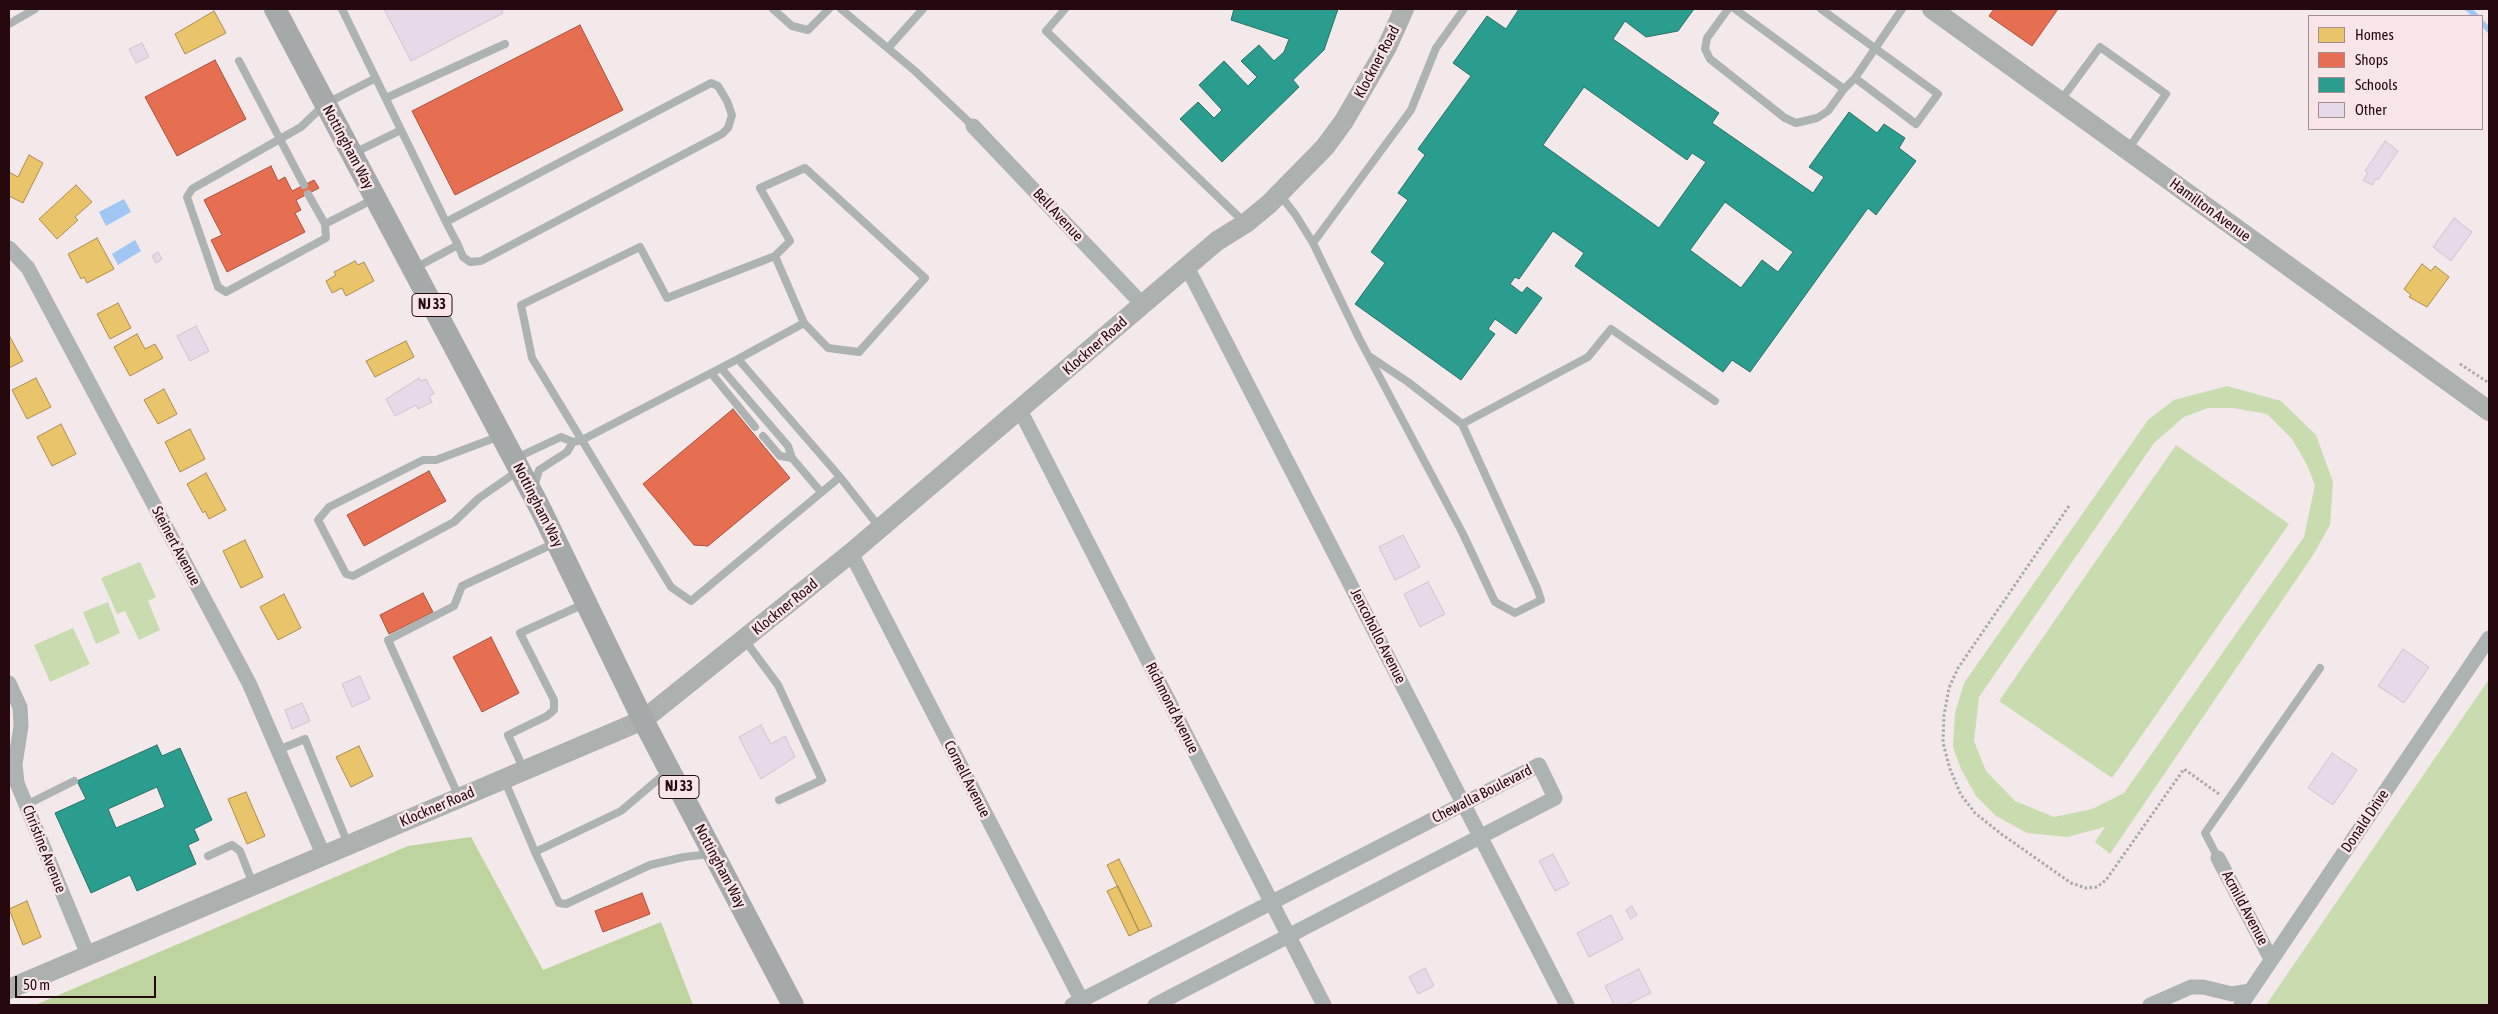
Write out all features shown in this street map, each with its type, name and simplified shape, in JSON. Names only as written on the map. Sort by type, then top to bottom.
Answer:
[{"type":"main road","name":"Nottingham Way","points":[[275,9],[517,464],[643,720],[793,1005]]},
{"type":"main road","name":"Klockner Road","points":[[9,989],[323,854],[643,720],[851,554],[1217,241],[1246,223],[1279,194],[1325,147],[1344,121],[1387,47],[1404,9]]},
{"type":"main road","name":"Hamilton Avenue","points":[[1932,9],[2489,411]]},
{"type":"street","name":"Bell Avenue","points":[[973,126],[1143,305]]},
{"type":"street","name":"Steinert Avenue","points":[[9,248],[28,268],[249,683],[323,854]]},
{"type":"street","name":"Jencohollo Avenue","points":[[1187,267],[1568,1005]]},
{"type":"street","name":"Richmond Avenue","points":[[1020,410],[1324,1005]]},
{"type":"street","name":"Cornell Avenue","points":[[851,554],[1079,1004]]},
{"type":"street","name":"Donald Drive","points":[[2241,1005],[2489,638]]},
{"type":"street","name":"Christine Avenue","points":[[9,683],[20,707],[21,726],[15,764],[18,783],[88,955]]},
{"type":"street","name":"Chewalla Boulevard","points":[[1079,1004],[1539,765],[1555,798],[1155,1005]]},
{"type":"street","name":"Acmild Avenue","points":[[2218,858],[2271,959]]},
{"type":"street","points":[[2150,1005],[2175,992],[2191,987],[2203,987],[2232,994],[2250,991]]},
{"type":"lane","points":[[9,24],[35,9]]},
{"type":"lane","points":[[342,9],[402,130],[446,222],[463,256],[470,262],[481,261],[714,139],[728,128],[732,115],[727,101],[718,86],[711,83],[446,222]]},
{"type":"lane","points":[[773,9],[792,26],[808,30],[829,9]]},
{"type":"lane","points":[[841,9],[888,48],[973,126]]},
{"type":"lane","points":[[888,48],[923,9]]},
{"type":"lane","points":[[1065,9],[1046,31],[1246,223]]},
{"type":"lane","points":[[1313,243],[1411,110],[1436,48],[1464,9]]},
{"type":"lane","points":[[1728,9],[1707,38],[1705,49],[1710,59],[1785,118],[1796,123],[1817,118],[1828,111],[1844,89],[1855,78],[1902,9]]},
{"type":"lane","points":[[1735,9],[1844,89]]},
{"type":"lane","points":[[1821,9],[1876,47],[1938,94],[1916,124],[1855,78]]},
{"type":"lane","points":[[386,98],[505,44]]},
{"type":"lane","points":[[2059,102],[2100,47],[2166,94],[2127,151]]},
{"type":"lane","points":[[239,61],[304,185]]},
{"type":"lane","points":[[308,194],[325,224],[326,238],[226,292],[218,287],[186,197],[192,189],[301,127],[325,104],[376,78]]},
{"type":"lane","points":[[352,154],[402,130]]},
{"type":"lane","points":[[774,256],[804,323],[828,348],[858,352],[925,278],[805,168],[760,188],[790,241],[774,256],[668,298],[640,247],[521,305],[532,358],[671,587],[690,601],[840,476]]},
{"type":"lane","points":[[1279,194],[1295,214],[1313,243],[1369,356],[1463,534],[1496,602],[1515,612],[1541,600],[1538,588],[1462,424],[1408,382],[1369,356]]},
{"type":"lane","points":[[325,224],[376,198]]},
{"type":"lane","points":[[413,269],[458,245]]},
{"type":"lane","points":[[502,436],[436,460],[424,460],[329,508],[318,520],[346,574],[353,576],[454,522],[517,464],[562,437],[573,442],[582,440],[804,323]]},
{"type":"lane","points":[[1462,424],[1588,356],[1611,329],[1715,401]]},
{"type":"lane","points":[[738,359],[840,476],[880,528]]},
{"type":"lane","points":[[721,368],[788,446],[792,458],[821,492]]},
{"type":"lane","points":[[711,373],[755,426]]},
{"type":"lane","points":[[762,436],[780,456],[792,458]]},
{"type":"lane","points":[[532,494],[539,470],[567,452],[573,442]]},
{"type":"lane","points":[[459,797],[388,640],[454,606],[462,586],[557,542]]},
{"type":"lane","points":[[524,770],[508,735],[547,716],[554,710],[554,700],[520,633],[586,603]]},
{"type":"lane","points":[[744,639],[778,685],[822,780],[779,800]]},
{"type":"lane","points":[[2218,858],[2205,833],[2320,668]]},
{"type":"lane","points":[[278,750],[305,739],[348,844]]},
{"type":"lane","points":[[535,852],[621,811],[670,770]]},
{"type":"lane","points":[[504,778],[559,903],[566,904],[650,865],[684,857],[714,854]]},
{"type":"lane","points":[[26,805],[74,781]]},
{"type":"lane","points":[[208,856],[232,845],[240,851],[253,884]]},
{"type":"path","points":[[2069,506],[1958,668],[1949,688],[1944,715],[1943,743],[1950,769],[1961,795],[1975,813],[2000,833],[2071,883],[2086,888],[2097,887],[2106,880],[2184,769],[2228,800]]},
{"type":"green space","points":[[2227,386],[2281,401],[2316,435],[2333,482],[2330,525],[2313,555],[2110,854],[2095,842],[2105,827],[2067,837],[2027,833],[1996,816],[1976,796],[1961,769],[1953,747],[1955,713],[1964,683],[2148,420],[2174,400]],"holes":[[[2208,408],[2233,408],[2267,414],[2292,439],[2307,465],[2315,485],[2304,537],[2124,793],[2092,809],[2054,817],[2015,801],[1986,771],[1974,741],[1979,697],[2154,443],[2184,417]]]},
{"type":"green space","points":[[2176,445],[2289,524],[2112,778],[1999,701]]},
{"type":"green space","points":[[140,562],[156,597],[148,601],[160,630],[139,640],[125,611],[117,614],[101,578]]},
{"type":"green space","points":[[108,602],[120,633],[96,644],[83,612]]},
{"type":"green space","points":[[73,628],[90,664],[50,682],[34,645]]},
{"type":"green space","points":[[2489,679],[2489,1005],[2266,1005]]},
{"type":"green space","points":[[471,837],[543,970],[661,922],[693,1005],[35,1005],[408,846]]},
{"type":"water","points":[[124,199],[131,212],[106,226],[99,212]]},
{"type":"water","points":[[135,240],[141,251],[118,265],[112,254]]},
{"type":"building: Homes","points":[[214,11],[226,33],[185,54],[175,34]]},
{"type":"building: Homes","points":[[29,155],[43,163],[23,203],[9,196],[9,172],[18,177]]},
{"type":"building: Homes","points":[[76,185],[92,202],[75,217],[78,220],[57,239],[39,219]]},
{"type":"building: Homes","points":[[97,238],[114,269],[87,283],[84,277],[81,279],[68,254]]},
{"type":"building: Homes","points":[[355,261],[358,265],[364,262],[374,281],[346,296],[342,288],[332,293],[326,281],[336,275],[334,272]]},
{"type":"building: Homes","points":[[2422,264],[2431,271],[2435,266],[2449,277],[2427,307],[2409,297],[2411,295],[2404,289]]},
{"type":"building: Homes","points":[[118,303],[131,328],[110,339],[97,314]]},
{"type":"building: Homes","points":[[137,334],[145,349],[155,344],[163,358],[130,376],[114,347]]},
{"type":"building: Homes","points":[[9,335],[23,361],[9,368]]},
{"type":"building: Homes","points":[[406,341],[414,357],[375,377],[366,361]]},
{"type":"building: Homes","points":[[36,378],[51,407],[27,419],[12,390]]},
{"type":"building: Homes","points":[[164,389],[177,414],[158,424],[144,400]]},
{"type":"building: Homes","points":[[61,424],[76,454],[52,466],[37,437]]},
{"type":"building: Homes","points":[[190,429],[205,459],[180,472],[165,442]]},
{"type":"building: Homes","points":[[206,473],[226,510],[209,519],[205,511],[203,513],[187,484]]},
{"type":"building: Homes","points":[[245,540],[263,577],[241,588],[223,551]]},
{"type":"building: Homes","points":[[284,594],[301,628],[278,640],[260,607]]},
{"type":"building: Homes","points":[[359,746],[373,776],[351,787],[336,757]]},
{"type":"building: Homes","points":[[246,792],[265,836],[247,844],[228,799]]},
{"type":"building: Homes","points":[[1119,859],[1152,926],[1139,931],[1107,865]]},
{"type":"building: Homes","points":[[1118,886],[1139,931],[1129,936],[1107,891]]},
{"type":"building: Homes","points":[[27,901],[41,937],[23,945],[9,909]]},
{"type":"building: Shops","points":[[1994,9],[2058,9],[2032,46],[1989,16]]},
{"type":"building: Shops","points":[[580,25],[623,110],[455,195],[412,111]]},
{"type":"building: Shops","points":[[215,60],[246,119],[177,156],[145,97]]},
{"type":"building: Shops","points":[[271,166],[278,181],[285,177],[292,191],[314,180],[319,188],[296,200],[301,210],[295,213],[305,232],[227,272],[211,240],[222,235],[204,200]]},
{"type":"building: Shops","points":[[733,409],[790,478],[708,546],[694,545],[643,484]]},
{"type":"building: Shops","points":[[429,471],[446,501],[364,546],[347,515]]},
{"type":"building: Shops","points":[[423,593],[433,612],[389,634],[380,615]]},
{"type":"building: Shops","points":[[491,637],[519,693],[482,712],[453,657]]},
{"type":"building: Shops","points":[[642,893],[650,914],[603,932],[595,911]]},
{"type":"building: Schools","points":[[1234,9],[1338,9],[1324,50],[1293,80],[1299,87],[1222,162],[1180,119],[1198,102],[1214,118],[1222,110],[1199,85],[1224,61],[1248,86],[1257,77],[1241,61],[1259,45],[1274,61],[1284,52],[1289,39],[1231,20]]},
{"type":"building: Schools","points":[[1519,9],[1694,9],[1678,31],[1646,37],[1625,21],[1613,39],[1719,113],[1712,123],[1813,193],[1824,177],[1809,167],[1849,112],[1877,133],[1884,124],[1905,138],[1899,148],[1916,161],[1876,215],[1868,208],[1750,372],[1732,360],[1723,372],[1575,266],[1584,253],[1553,231],[1519,279],[1515,277],[1510,284],[1522,293],[1527,287],[1542,298],[1516,334],[1495,319],[1488,329],[1495,334],[1461,380],[1355,304],[1385,263],[1371,252],[1408,200],[1398,193],[1425,155],[1418,149],[1471,76],[1453,63],[1487,16],[1506,29]],"holes":[[[1584,87],[1687,160],[1692,153],[1706,162],[1659,228],[1543,145]],[[1725,202],[1793,252],[1778,272],[1762,260],[1741,288],[1690,250]]]},
{"type":"building: Schools","points":[[157,745],[162,756],[180,748],[212,820],[194,829],[199,840],[188,845],[196,864],[137,891],[130,875],[91,893],[55,813],[86,799],[77,781]],"holes":[[[157,787],[165,807],[116,828],[108,809]]]},
{"type":"building: Other","points":[[384,9],[501,9],[503,13],[411,61]]},
{"type":"building: Other","points":[[142,43],[149,57],[136,63],[129,49]]},
{"type":"building: Other","points":[[2385,141],[2398,151],[2378,180],[2376,178],[2372,185],[2363,180],[2368,173],[2365,171]]},
{"type":"building: Other","points":[[2454,218],[2472,232],[2451,261],[2433,247]]},
{"type":"building: Other","points":[[158,252],[162,259],[156,263],[152,256]]},
{"type":"building: Other","points":[[196,326],[209,351],[190,361],[177,336]]},
{"type":"building: Other","points":[[419,378],[421,381],[426,379],[434,394],[429,396],[432,402],[418,409],[416,405],[395,416],[386,399]]},
{"type":"building: Other","points":[[1403,535],[1420,567],[1395,580],[1379,547]]},
{"type":"building: Other","points":[[1428,582],[1445,614],[1420,627],[1404,594]]},
{"type":"building: Other","points":[[2403,649],[2429,667],[2404,703],[2378,686]]},
{"type":"building: Other","points":[[360,676],[370,699],[352,707],[342,684]]},
{"type":"building: Other","points":[[302,703],[310,721],[292,729],[285,710]]},
{"type":"building: Other","points":[[761,725],[771,744],[785,736],[795,757],[761,779],[739,737]]},
{"type":"building: Other","points":[[2332,753],[2357,770],[2333,805],[2308,788]]},
{"type":"building: Other","points":[[1553,854],[1569,884],[1555,891],[1539,861]]},
{"type":"building: Other","points":[[1632,906],[1637,915],[1631,919],[1626,910]]},
{"type":"building: Other","points":[[1611,915],[1623,939],[1589,957],[1577,933]]},
{"type":"building: Other","points":[[1425,968],[1434,986],[1418,994],[1409,977]]},
{"type":"building: Other","points":[[1639,969],[1651,993],[1626,1005],[1614,1005],[1605,986]]},
{"type":"waterway","points":[[2468,9],[2475,15]]},
{"type":"waterway","points":[[2483,24],[2489,30]]}]
